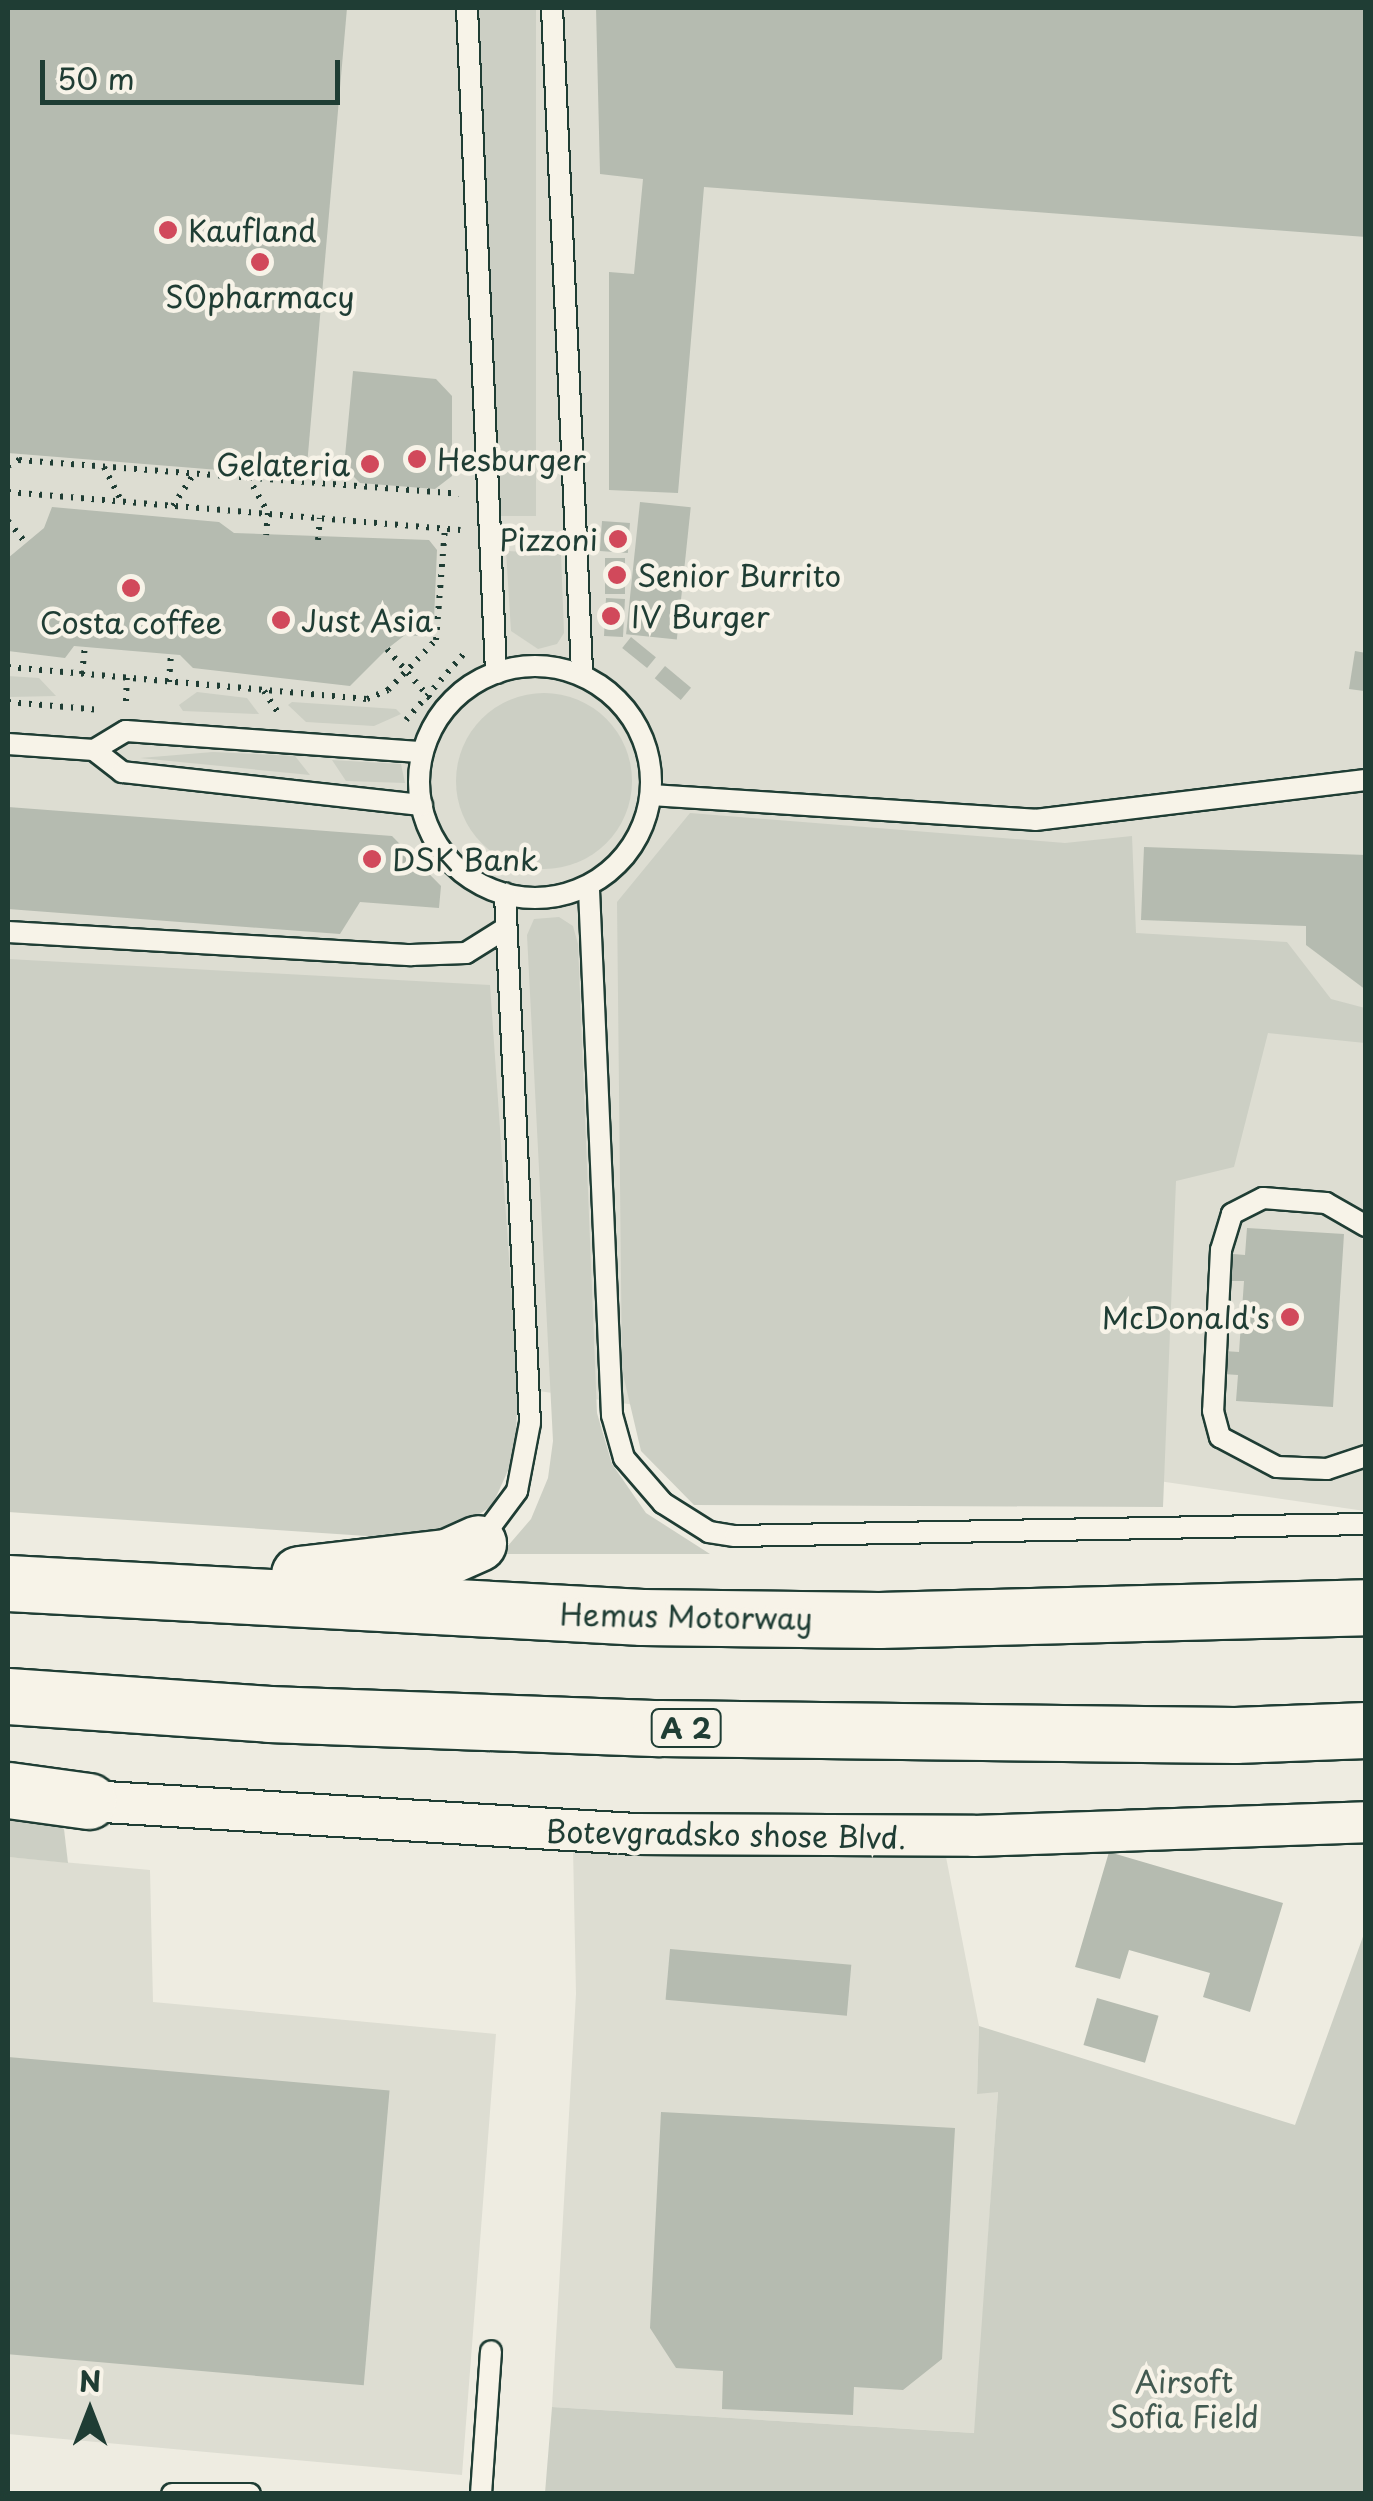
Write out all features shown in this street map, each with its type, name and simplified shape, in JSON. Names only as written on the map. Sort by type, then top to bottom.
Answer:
[{"type":"highway","points":[[67,1588],[349,1571],[447,1557],[478,1543]]},
{"type":"highway","name":"Hemus Motorway","points":[[8,1583],[642,1617],[878,1620],[1366,1607]]},
{"type":"highway","name":"A 2","points":[[8,1696],[269,1714],[660,1728],[1236,1735],[1366,1730]]},
{"type":"highway","points":[[8,1790],[88,1800]]},
{"type":"street","name":"Botevgradsko shose Blvd.","points":[[88,1800],[636,1834],[974,1836],[1366,1822]]},
{"type":"lane","points":[[467,8],[483,532],[496,673]]},
{"type":"lane","points":[[552,8],[573,539],[582,670]]},
{"type":"lane","points":[[542,666],[582,670],[628,711],[643,738],[651,794],[629,850],[588,890],[541,898],[505,894],[448,860],[422,805],[422,752],[435,704],[496,673],[542,666]]},
{"type":"lane","points":[[94,750],[126,731],[422,752]]},
{"type":"lane","points":[[8,744],[94,750],[122,772],[422,805]]},
{"type":"lane","points":[[651,794],[1035,820],[1366,780]]},
{"type":"lane","points":[[588,890],[612,1415],[624,1458],[663,1503],[709,1532],[735,1536],[1366,1524]]},
{"type":"lane","points":[[478,1543],[517,1491],[530,1424],[505,894]]},
{"type":"lane","points":[[8,932],[411,956],[466,953],[506,928]]},
{"type":"lane","points":[[1364,1221],[1326,1203],[1263,1198],[1232,1214],[1221,1250],[1213,1411],[1220,1437],[1277,1468],[1327,1470],[1366,1456]]},
{"type":"lane","points":[[481,2494],[491,2351]]},
{"type":"lane","points":[[172,2494],[250,2494]]},
{"type":"path","points":[[8,466],[20,460],[474,496],[483,532]]},
{"type":"path","points":[[104,467],[121,502]]},
{"type":"path","points":[[172,506],[194,474]]},
{"type":"path","points":[[248,478],[268,514],[266,535]]},
{"type":"path","points":[[8,492],[573,539]]},
{"type":"path","points":[[318,540],[320,518]]},
{"type":"path","points":[[8,521],[26,543]]},
{"type":"path","points":[[8,668],[366,699],[406,671],[440,628],[445,530]]},
{"type":"path","points":[[392,725],[435,704],[474,637]]},
{"type":"path","points":[[82,674],[86,647]]},
{"type":"path","points":[[387,649],[435,704]]},
{"type":"path","points":[[169,682],[170,654]]},
{"type":"path","points":[[126,712],[127,678]]},
{"type":"path","points":[[8,702],[106,711]]},
{"type":"path","points":[[270,726],[288,727]]},
{"type":"shaded area","points":[[8,8],[1365,8],[1365,1511],[518,1388],[8,1359]]},
{"type":"shaded area","points":[[573,1848],[946,1857],[979,2026],[977,2093],[998,2091],[975,2433],[552,2407],[576,1994]]},
{"type":"shaded area","points":[[8,1857],[150,1870],[153,2002],[496,2034],[462,2475],[8,2434]]},
{"type":"green space","points":[[478,8],[536,8],[536,516],[478,516]]},
{"type":"green space","points":[[506,551],[561,554],[564,633],[557,644],[538,649],[511,631]]},
{"type":"green space","points":[[8,676],[39,678],[56,696],[8,697]]},
{"type":"green space","points":[[197,692],[247,698],[259,714],[183,711],[179,705]]},
{"type":"green space","points":[[544,693],[578,700],[606,719],[625,747],[632,781],[625,815],[606,843],[578,862],[544,869],[510,862],[482,843],[463,815],[456,781],[463,747],[482,719],[510,700]]},
{"type":"green space","points":[[292,702],[396,709],[401,714],[374,726],[306,722],[288,705]]},
{"type":"green space","points":[[213,752],[295,756],[310,775],[140,758]]},
{"type":"green space","points":[[332,760],[401,764],[405,783],[346,781]]},
{"type":"green space","points":[[690,813],[1065,843],[1132,836],[1136,933],[1287,942],[1331,999],[1365,1008],[1365,1043],[1268,1033],[1234,1167],[1176,1181],[1163,1507],[694,1505],[641,1451],[622,1370],[617,902]]},
{"type":"green space","points":[[559,917],[573,926],[578,944],[597,1413],[612,1464],[646,1513],[710,1554],[501,1554],[531,1519],[548,1478],[553,1441],[527,935],[534,919]]},
{"type":"green space","points":[[8,959],[490,985],[518,1388],[515,1455],[492,1506],[454,1530],[397,1538],[8,1512]]},
{"type":"green space","points":[[8,1802],[36,1806],[64,1829],[68,1863],[8,1857]]},
{"type":"green space","name":"Airsoft Sofia Field","points":[[1365,1931],[1365,2493],[545,2493],[552,2407],[974,2433],[998,2092],[977,2094],[979,2026],[1295,2125]]},
{"type":"building","name":"Kaufland","points":[[8,8],[347,8],[306,477],[8,453]]},
{"type":"building","points":[[596,8],[1366,8],[1366,237],[704,187],[678,493],[609,490],[609,272],[634,274],[643,179],[600,174]]},
{"type":"building","points":[[353,371],[436,379],[452,396],[452,476],[435,489],[360,483],[344,467]]},
{"type":"building","points":[[640,502],[691,507],[677,640],[626,634]]},
{"type":"building","points":[[52,507],[219,522],[234,533],[429,540],[437,550],[434,620],[418,636],[405,635],[387,649],[350,686],[193,668],[180,655],[74,646],[65,658],[8,651],[8,558],[44,528]]},
{"type":"building","points":[[602,521],[630,523],[628,553],[600,551]]},
{"type":"building","points":[[605,558],[625,558],[625,594],[605,594]]},
{"type":"building","points":[[606,598],[625,599],[623,637],[604,636]]},
{"type":"building","points":[[631,637],[656,657],[647,668],[622,648]]},
{"type":"building","points":[[1355,651],[1366,653],[1364,691],[1349,689]]},
{"type":"building","points":[[665,666],[691,688],[681,700],[655,678]]},
{"type":"building","points":[[8,807],[392,836],[441,886],[439,908],[360,902],[340,934],[8,909]]},
{"type":"building","points":[[1144,847],[1366,855],[1366,990],[1306,945],[1306,926],[1141,920]]},
{"type":"building","name":"McDonald's","points":[[1247,1228],[1344,1234],[1333,1407],[1236,1401],[1238,1375],[1223,1374],[1224,1351],[1239,1352],[1244,1281],[1231,1281],[1233,1254],[1245,1255]]},
{"type":"building","points":[[1109,1852],[1283,1903],[1250,2012],[1203,1997],[1210,1973],[1129,1950],[1120,1979],[1075,1967]]},
{"type":"building","points":[[670,1949],[851,1965],[847,2016],[666,2000]]},
{"type":"building","points":[[1097,1998],[1159,2016],[1145,2063],[1083,2045]]},
{"type":"building","points":[[8,2057],[390,2090],[364,2385],[8,2354]]},
{"type":"building","points":[[661,2112],[955,2128],[942,2359],[903,2390],[854,2387],[853,2415],[722,2409],[723,2371],[676,2368],[650,2328]]},
{"type":"place","name":"Kaufland","points":[[168,230]]},
{"type":"place","name":"SOpharmacy","points":[[260,262]]},
{"type":"place","name":"Hesburger","points":[[417,459]]},
{"type":"place","name":"Gelateria","points":[[370,464]]},
{"type":"place","name":"Pizzoni","points":[[618,539]]},
{"type":"place","name":"Senior Burrito","points":[[617,575]]},
{"type":"place","name":"Costa coffee","points":[[131,588]]},
{"type":"place","name":"IV Burger","points":[[611,616]]},
{"type":"place","name":"Just Asia","points":[[281,620]]},
{"type":"place","name":"DSK Bank","points":[[372,859]]},
{"type":"place","name":"McDonald's","points":[[1290,1317]]}]
